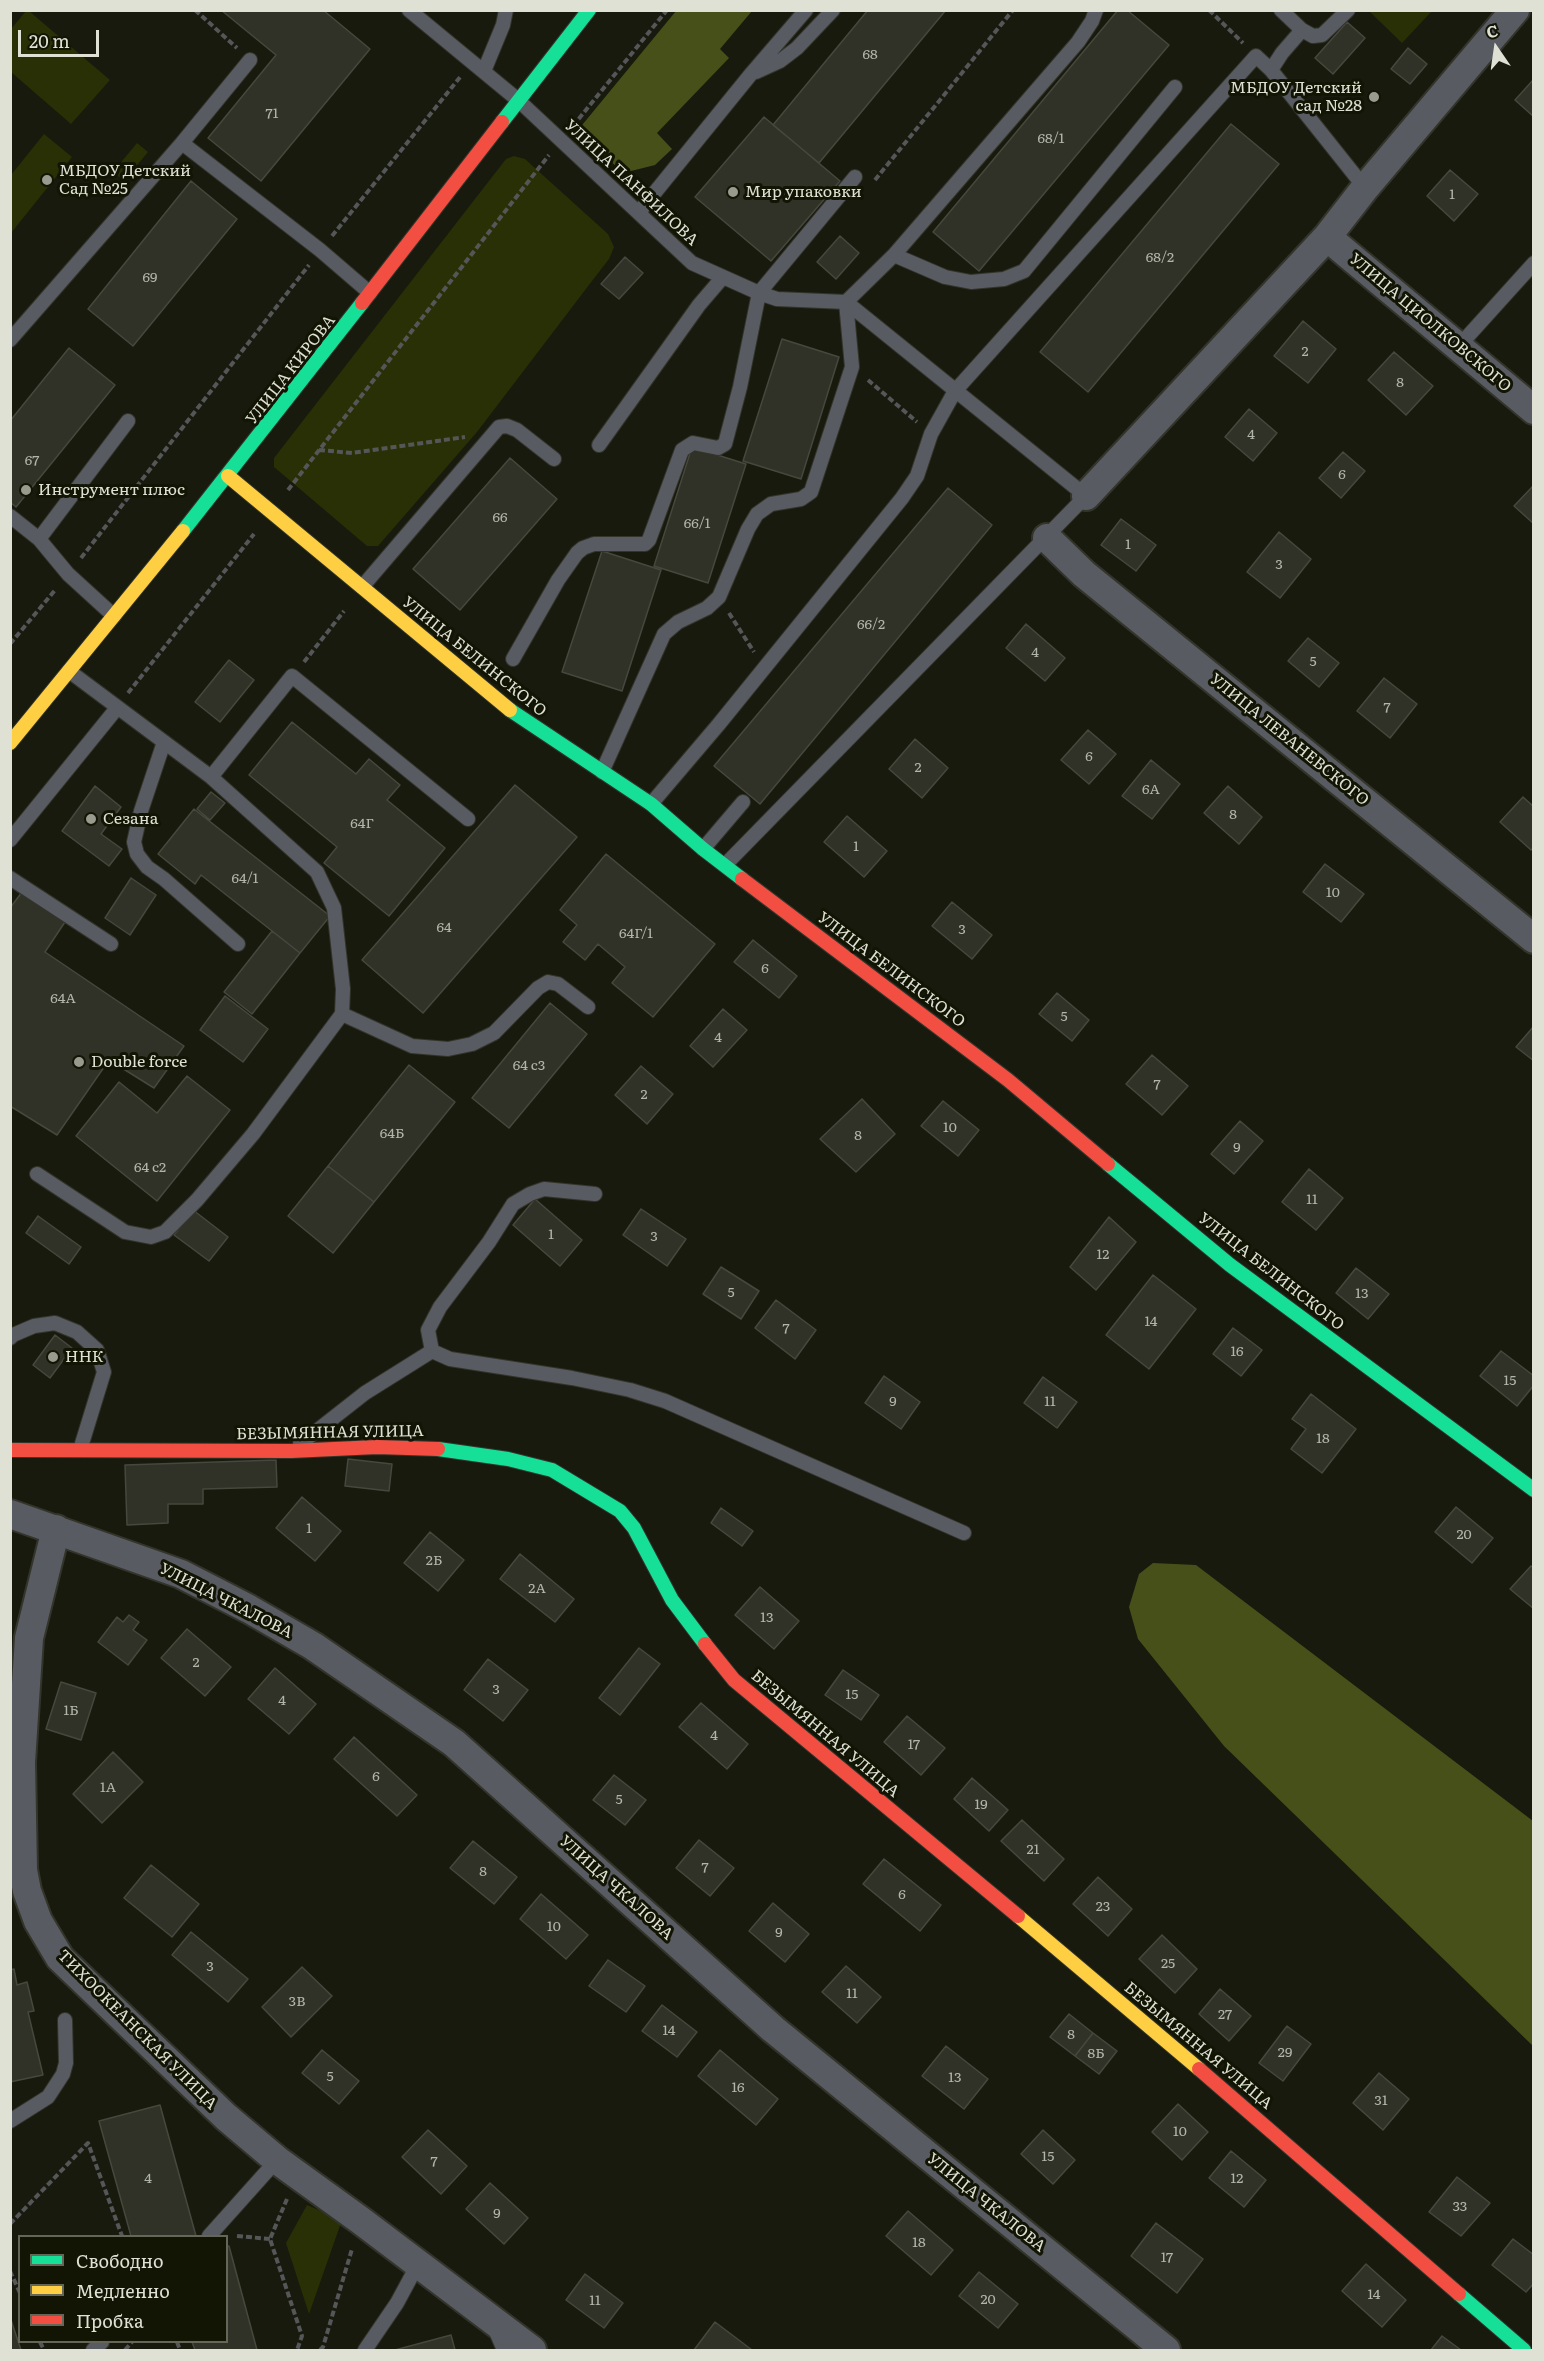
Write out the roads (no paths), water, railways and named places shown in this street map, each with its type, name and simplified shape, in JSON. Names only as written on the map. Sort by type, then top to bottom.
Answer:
[{"type":"street","name":"УЛИЦА КИРОВА","points":[[10,743],[228,477],[372,294],[589,10]]},
{"type":"street","points":[[1086,496],[1327,237],[1365,188],[1515,10]]},
{"type":"street","name":"УЛИЦА ЦИОЛКОВСКОГО","points":[[1327,237],[1533,410]]},
{"type":"street","name":"УЛИЦА БЕЛИНСКОГО","points":[[228,477],[522,719],[651,804],[703,849],[1008,1080],[1230,1265],[1533,1490]]},
{"type":"street","name":"УЛИЦА ЛЕВАНЕВСКОГО","points":[[1047,538],[1094,582],[1427,850],[1533,939]]},
{"type":"street","name":"БЕЗЫМЯННАЯ УЛИЦА","points":[[10,1450],[80,1452],[291,1451],[377,1447],[437,1449],[508,1459],[552,1470],[620,1511],[634,1528],[686,1621],[734,1680],[1165,2039],[1524,2350]]},
{"type":"street","name":"УЛИЦА ЧКАЛОВА","points":[[10,1514],[181,1574],[249,1609],[313,1646],[454,1743],[773,2029],[1166,2350]]},
{"type":"street","name":"ТИХООКЕАНСКАЯ УЛИЦА","points":[[56,1529],[29,1638],[16,1770],[19,1879],[27,1891],[38,1921],[60,1958],[226,2117],[287,2167],[532,2350]]},
{"type":"lane","name":"УЛИЦА ПАНФИЛОВА","points":[[409,10],[518,100],[692,263],[759,293],[777,298],[846,302]]},
{"type":"lane","points":[[484,71],[503,25],[506,10]]},
{"type":"lane","points":[[639,212],[806,10]]},
{"type":"lane","points":[[751,74],[780,61],[797,48],[833,10]]},
{"type":"lane","points":[[846,302],[894,255],[1078,42],[1096,10]]},
{"type":"lane","points":[[1281,10],[1302,30],[1313,36],[1322,35],[1348,10]]},
{"type":"lane","points":[[1271,70],[1302,30]]},
{"type":"lane","points":[[651,804],[765,668],[902,498],[917,476],[931,434],[955,391],[1256,56],[1271,70],[1365,188]]},
{"type":"lane","points":[[10,340],[250,60]]},
{"type":"lane","points":[[894,255],[945,277],[971,282],[1004,279],[1024,271],[1175,87]]},
{"type":"lane","points":[[182,142],[320,250],[372,294]]},
{"type":"lane","points":[[513,659],[558,580],[577,553],[594,544],[645,544],[649,540],[682,450],[693,443],[718,448],[725,444],[740,387],[759,293],[855,177]]},
{"type":"lane","points":[[1459,346],[1533,263]]},
{"type":"lane","points":[[599,445],[699,305],[723,277]]},
{"type":"lane","points":[[725,865],[1086,496],[846,302]]},
{"type":"lane","points":[[602,772],[664,634],[678,622],[707,608],[719,597],[748,529],[757,514],[771,504],[801,499],[812,492],[852,367],[846,302]]},
{"type":"lane","points":[[39,539],[128,421]]},
{"type":"lane","points":[[362,587],[500,427],[507,426],[517,430],[554,459]]},
{"type":"lane","points":[[10,516],[39,539],[68,574],[114,616]]},
{"type":"lane","points":[[37,1174],[125,1232],[151,1237],[165,1232],[197,1200],[254,1134],[342,1014],[343,989],[334,908],[317,872],[211,777],[69,671]]},
{"type":"lane","points":[[211,777],[292,676],[468,819]]},
{"type":"lane","points":[[10,840],[117,708]]},
{"type":"lane","points":[[164,742],[141,811],[134,842],[137,854],[147,867],[164,879],[238,944]]},
{"type":"lane","points":[[703,849],[743,802]]},
{"type":"lane","points":[[10,878],[111,944]]},
{"type":"lane","points":[[342,1014],[412,1046],[448,1049],[472,1044],[495,1033],[538,988],[548,982],[558,984],[588,1007]]},
{"type":"lane","points":[[432,1351],[428,1330],[440,1307],[489,1242],[513,1204],[544,1189],[595,1194]]},
{"type":"lane","points":[[10,1338],[34,1326],[55,1323],[77,1332],[97,1350],[104,1372],[80,1452]]},
{"type":"lane","points":[[291,1451],[365,1393],[432,1351]]},
{"type":"lane","points":[[432,1351],[450,1359],[572,1378],[630,1390],[665,1401],[964,1533]]},
{"type":"lane","points":[[10,2121],[48,2097],[63,2074],[66,2063],[66,2020]]},
{"type":"lane","points":[[210,2235],[287,2167]]},
{"type":"lane","points":[[365,2350],[397,2303],[418,2264]]},
{"type":"lane","points":[[490,2317],[504,2350]]},
{"type":"place","name":"МБДОУ Детский сад №28","points":[[1374,97]]},
{"type":"place","name":"МБДОУ Детский Сад №25","points":[[47,180]]},
{"type":"place","name":"Мир упаковки","points":[[733,192]]},
{"type":"place","name":"Инструмент плюс","points":[[26,490]]},
{"type":"place","name":"Сезана","points":[[91,819]]},
{"type":"place","name":"Double force","points":[[79,1062]]},
{"type":"place","name":"ННК","points":[[53,1357]]}]
